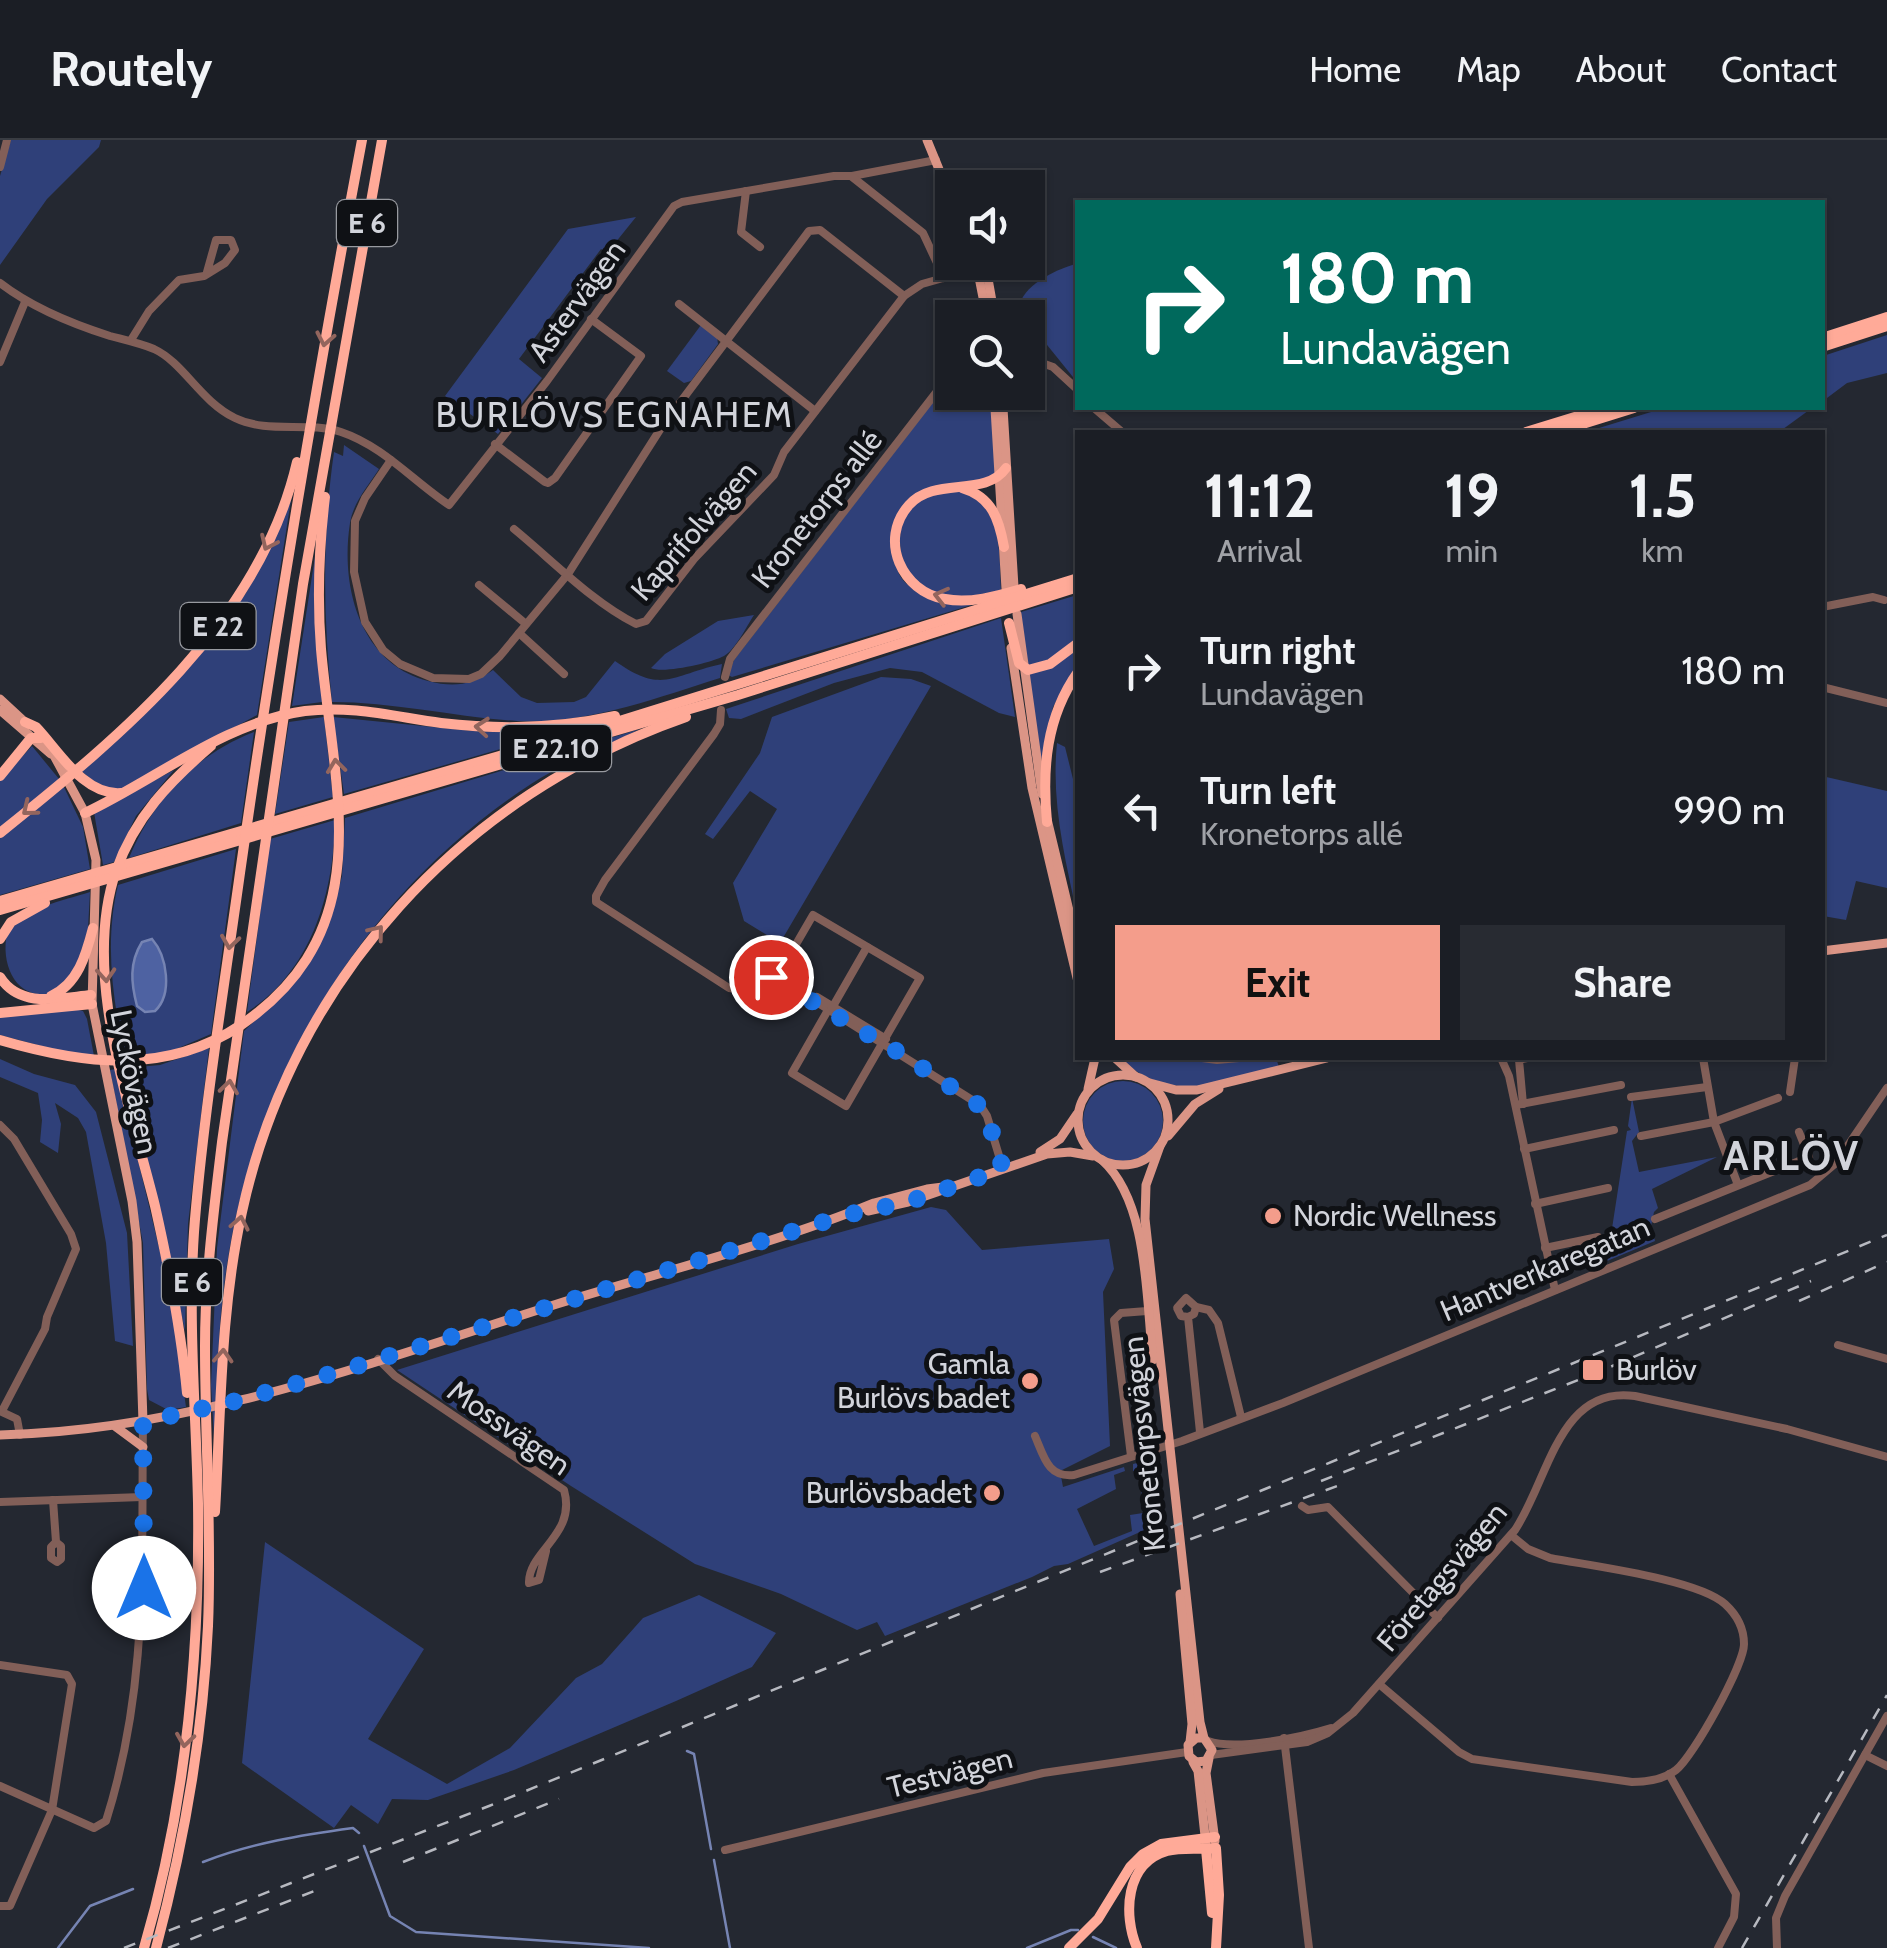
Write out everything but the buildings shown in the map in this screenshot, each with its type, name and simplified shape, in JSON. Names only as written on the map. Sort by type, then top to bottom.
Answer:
[{"type":"highway","name":"E 6","points":[[144,1948],[160,1886],[192,1677],[198,1503],[191,1296],[202,1144],[258,748],[316,383],[362,140]]},
{"type":"highway","name":"E 6","points":[[156,1948],[173,1880],[201,1719],[210,1566],[205,1344],[215,1198],[303,584],[382,140]]},
{"type":"highway","points":[[0,1040],[112,1063],[146,1061],[191,1050],[236,1028],[282,990],[305,959],[324,922],[335,887],[340,808],[321,647],[319,577],[324,502],[352,306]]},
{"type":"highway","points":[[1825,337],[1887,317]]},
{"type":"highway","points":[[1825,346],[1887,326]]},
{"type":"highway","name":"E 22","points":[[0,833],[137,713],[186,664],[227,614],[267,549],[284,507],[316,383]]},
{"type":"highway","points":[[1532,430],[1598,410]]},
{"type":"highway","points":[[1563,430],[1628,410]]},
{"type":"highway","points":[[1003,473],[984,483],[951,487],[919,497],[909,505],[897,528],[898,562],[916,586],[936,597],[960,600],[1075,582]]},
{"type":"highway","points":[[951,487],[973,491],[989,504],[999,522],[1004,548]]},
{"type":"highway","name":"E 22.10","points":[[373,799],[1075,582]]},
{"type":"highway","name":"E 22.10","points":[[0,901],[184,853],[738,695],[1075,582]]},
{"type":"highway","points":[[1011,617],[1016,654],[1028,670],[1044,667],[1075,645]]},
{"type":"highway","points":[[1047,822],[1045,760],[1058,709],[1075,678]]},
{"type":"highway","points":[[85,813],[248,728],[292,713],[334,709],[470,726],[538,728],[600,720],[708,693]]},
{"type":"highway","points":[[210,1566],[225,1319],[242,1212],[274,1108],[334,989],[418,886],[466,840],[514,802],[598,754],[738,695]]},
{"type":"highway","points":[[26,722],[36,727],[58,756],[86,782],[109,794],[128,792]]},
{"type":"highway","points":[[0,776],[36,738]]},
{"type":"highway","points":[[198,1503],[177,1311],[115,1038],[104,958],[107,912],[116,872],[138,823],[168,783],[211,746]]},
{"type":"highway","name":"E 22.10","points":[[0,910],[162,864],[184,853]]},
{"type":"highway","points":[[0,938],[12,922],[33,908],[162,864]]},
{"type":"highway","points":[[44,998],[55,995],[71,982],[84,958],[94,923]]},
{"type":"highway","points":[[0,978],[22,996],[92,999]]},
{"type":"highway","points":[[0,1013],[92,999]]},
{"type":"highway","points":[[1069,1948],[1098,1919],[1130,1867],[1143,1854],[1161,1844],[1210,1843]]},
{"type":"highway","points":[[1138,1948],[1130,1928],[1129,1904],[1140,1871],[1166,1851],[1210,1843]]},
{"type":"highway","points":[[1210,1843],[1214,1948]]},
{"type":"main road","points":[[927,140],[940,170]]},
{"type":"main road","points":[[936,160],[942,170]]},
{"type":"main road","points":[[996,410],[1003,473],[1010,588],[1004,548],[1003,473],[1002,410]]},
{"type":"main road","points":[[1011,617],[1032,788],[1072,933]]},
{"type":"main road","points":[[1022,667],[1047,822],[1072,933]]},
{"type":"main road","name":"Lyckövägen","points":[[0,699],[26,722],[36,738]]},
{"type":"main road","name":"Lyckövägen","points":[[0,710],[58,756],[85,813],[93,845],[97,878],[92,999],[137,1242],[143,1422]]},
{"type":"main road","points":[[1825,951],[1887,943]]},
{"type":"main road","points":[[1095,1060],[1078,1122],[1082,1138],[1100,1159]]},
{"type":"main road","points":[[1117,1060],[1159,1094],[1166,1110],[1167,1127],[1161,1144]]},
{"type":"main road","points":[[1005,1168],[1056,1143],[1096,1084],[1111,1077],[1191,1091],[1319,1060]]},
{"type":"main road","points":[[0,1435],[143,1422],[240,1400],[909,1194],[952,1186],[1058,1152],[1131,1164],[1150,1156],[1195,1104],[1235,1082]]},
{"type":"main road","name":"Kronetorpsvägen","points":[[1161,1144],[1145,1198],[1150,1310],[1189,1677],[1190,1751],[1198,1771],[1210,1843]]},
{"type":"main road","name":"Kronetorpsvägen","points":[[1100,1159],[1121,1180],[1134,1209],[1210,1757]]},
{"type":"main road","points":[[141,1384],[150,1408],[159,1414],[177,1415]]},
{"type":"main road","points":[[114,1426],[143,1448]]},
{"type":"main road","points":[[1206,1740],[1190,1751],[1201,1763],[1210,1757]]},
{"type":"main road","points":[[1210,1757],[1206,1773],[1210,1843]]},
{"type":"street","points":[[0,167],[8,140]]},
{"type":"street","points":[[760,247],[741,232],[746,191],[936,160]]},
{"type":"street","points":[[851,176],[923,233],[935,259]]},
{"type":"street","name":"Astervägen","points":[[391,460],[449,505],[674,206],[746,191]]},
{"type":"street","points":[[0,283],[25,302],[168,357],[202,396],[233,417],[263,426],[342,432],[391,460],[365,498],[355,521],[353,547],[359,604],[374,639],[400,664],[433,678],[451,680],[481,674],[568,574],[602,526],[634,468],[804,236],[814,228],[904,296]]},
{"type":"street","points":[[132,340],[149,312],[179,280],[207,272],[230,256],[234,250],[231,240],[216,240],[207,272]]},
{"type":"street","name":"Kaprifolvägen","points":[[568,574],[636,624],[646,622],[694,558],[774,474],[784,452],[904,296],[938,280]]},
{"type":"street","points":[[0,362],[25,302]]},
{"type":"street","points":[[678,304],[815,411]]},
{"type":"street","points":[[495,444],[544,482],[554,478],[642,356],[591,319]]},
{"type":"street","points":[[1045,364],[1075,387]]},
{"type":"street","name":"Kronetorps allé","points":[[724,677],[736,650],[935,394]]},
{"type":"street","points":[[1098,410],[1120,430]]},
{"type":"street","points":[[514,529],[568,574]]},
{"type":"street","points":[[478,585],[526,624]]},
{"type":"street","points":[[1825,606],[1873,597],[1884,600]]},
{"type":"street","points":[[519,633],[564,674]]},
{"type":"street","points":[[1825,688],[1887,703]]},
{"type":"street","points":[[722,710],[714,734],[605,880],[596,902],[729,988],[748,989],[764,978],[778,976],[980,1102],[988,1110],[1005,1168]]},
{"type":"street","points":[[778,976],[814,915],[920,978],[846,1106],[792,1073],[867,947]]},
{"type":"street","points":[[1502,1060],[1519,1104]]},
{"type":"street","points":[[1519,1060],[1524,1149],[1555,1290]]},
{"type":"street","points":[[1704,1060],[1714,1122],[1738,1184]]},
{"type":"street","points":[[1790,1092],[1795,1060]]},
{"type":"street","points":[[1519,1104],[1621,1084]]},
{"type":"street","points":[[1631,1097],[1708,1087]]},
{"type":"street","name":"Hantverkaregatan","points":[[1036,1436],[1050,1468],[1065,1476],[1182,1442],[1284,1403],[1810,1185],[1836,1164],[1887,1088]]},
{"type":"street","points":[[1641,1136],[1714,1122],[1778,1098]]},
{"type":"street","points":[[0,1125],[14,1138],[76,1249],[47,1316],[45,1330],[1,1411],[17,1419],[20,1435]]},
{"type":"street","points":[[1524,1149],[1614,1130]]},
{"type":"street","points":[[1655,1219],[1809,1157],[1799,1132]]},
{"type":"street","points":[[1535,1204],[1608,1188]]},
{"type":"street","points":[[1544,1248],[1598,1238]]},
{"type":"street","points":[[1178,1310],[1184,1299],[1214,1314],[1241,1417]]},
{"type":"street","points":[[1188,1317],[1196,1307]]},
{"type":"street","points":[[1131,1456],[1114,1320],[1117,1315],[1178,1310],[1188,1317],[1200,1432]]},
{"type":"street","points":[[1838,1345],[1887,1359]]},
{"type":"street","name":"Mossvägen","points":[[378,1359],[395,1376],[564,1490],[569,1508],[546,1551]]},
{"type":"street","name":"Företagsvägen","points":[[1206,1740],[1228,1744],[1322,1738],[1340,1724],[1510,1535],[1534,1498],[1570,1422],[1586,1404],[1608,1395],[1635,1396],[1887,1456]]},
{"type":"street","points":[[0,1786],[94,1828],[106,1821],[116,1789],[140,1658],[143,1422]]},
{"type":"street","points":[[0,1502],[142,1496]]},
{"type":"street","points":[[53,1500],[56,1542]]},
{"type":"street","points":[[1302,1506],[1316,1510],[1328,1507],[1438,1618]]},
{"type":"street","points":[[1379,1684],[1472,1759],[1632,1782],[1650,1782],[1669,1774],[1686,1760],[1742,1662],[1743,1637],[1736,1614],[1706,1590],[1550,1558],[1528,1549],[1510,1535]]},
{"type":"street","points":[[0,1666],[67,1675],[72,1680],[52,1810],[10,1906],[0,1906]]},
{"type":"street","points":[[1776,1948],[1780,1907],[1887,1716]]},
{"type":"street","points":[[1285,1742],[1309,1948]]},
{"type":"street","name":"Företagsvägen","points":[[1210,1757],[1285,1742]]},
{"type":"street","name":"Testvägen","points":[[725,1850],[1044,1773],[1190,1751]]},
{"type":"street","points":[[1865,1755],[1887,1766]]},
{"type":"street","points":[[1669,1774],[1736,1894],[1734,1918],[1718,1948]]},
{"type":"shaded area","points":[[11,140],[101,140],[99,147],[47,199],[0,265],[0,176]]},
{"type":"shaded area","points":[[636,217],[607,253],[601,249],[519,359],[542,378],[498,434],[445,396],[568,229]]},
{"type":"shaded area","points":[[1075,264],[1075,380],[1045,342],[1045,300],[1021,300],[1045,278]]},
{"type":"shaded area","points":[[701,325],[717,337],[718,344],[691,381],[684,383],[667,371]]},
{"type":"shaded area","points":[[1887,335],[1887,373],[1847,383],[1825,400],[1825,355]]},
{"type":"shaded area","points":[[935,399],[935,410],[992,410],[997,472],[991,478],[941,485],[899,515],[896,545],[896,563],[908,585],[932,596],[985,601],[732,677],[728,675],[734,660]]},
{"type":"shaded area","points":[[1658,410],[1809,410],[1782,430],[1592,430]]},
{"type":"shaded area","points":[[344,445],[379,469],[350,523],[348,572],[352,596],[371,640],[405,672],[454,685],[478,679],[493,670],[521,697],[537,703],[574,702],[586,697],[615,661],[657,680],[722,664],[720,678],[620,708],[543,721],[332,702],[326,546],[334,452],[343,456]]},
{"type":"shaded area","points":[[963,491],[986,509],[992,520],[999,546],[1001,590],[963,597],[943,596],[925,589],[906,567],[901,553],[902,524],[918,501],[936,493]]},
{"type":"shaded area","points":[[292,494],[257,715],[120,790],[90,778],[81,771],[221,628],[246,593]]},
{"type":"shaded area","points":[[316,550],[322,702],[292,706]]},
{"type":"shaded area","points":[[1075,596],[1075,641],[1043,665],[1026,665],[1021,612]]},
{"type":"shaded area","points":[[754,615],[724,656],[687,667],[651,668],[665,654],[718,621]]},
{"type":"shaded area","points":[[1001,618],[1015,717],[999,713],[922,672],[890,668],[834,683],[741,719],[729,718],[726,709]]},
{"type":"shaded area","points":[[1075,651],[1075,668],[1053,707],[1040,766],[1027,673],[1060,662]]},
{"type":"shaded area","points":[[881,677],[911,679],[931,686],[780,943],[744,921],[733,883],[777,809],[750,791],[713,839],[705,834],[760,753],[772,717]]},
{"type":"shaded area","points":[[324,717],[333,797],[275,814],[289,722]]},
{"type":"shaded area","points":[[333,717],[473,731],[544,734],[344,794]]},
{"type":"shaded area","points":[[640,729],[544,776],[472,828],[418,877],[370,932],[328,992],[292,1056],[264,1123],[242,1193],[221,1312],[215,1455],[211,1385],[217,1248],[244,1031],[299,978],[332,915],[342,876],[345,818]]},
{"type":"shaded area","points":[[254,732],[241,823],[129,858],[150,817],[178,782],[213,753]]},
{"type":"shaded area","points":[[1057,743],[1065,747],[1075,787],[1075,905],[1058,808]]},
{"type":"shaded area","points":[[32,746],[59,779],[0,828],[0,780]]},
{"type":"shaded area","points":[[174,770],[136,816],[114,862],[103,865],[94,812]]},
{"type":"shaded area","points":[[1825,777],[1887,791],[1887,888],[1856,881],[1846,920],[1825,916]]},
{"type":"shaded area","points":[[63,785],[83,827],[90,869],[0,895],[0,836]]},
{"type":"shaded area","points":[[335,820],[330,874],[315,927],[288,975],[247,1012],[270,839]]},
{"type":"shaded area","points":[[236,849],[211,1034],[167,1053],[125,1058],[112,972],[112,928],[118,885]]},
{"type":"shaded area","points":[[90,892],[88,929],[77,968],[53,993],[30,992],[21,987],[6,958],[7,933],[34,911]]},
{"type":"shaded area","points":[[152,939],[164,965],[166,985],[161,1004],[155,1011],[145,1012],[137,1006],[133,965],[142,942]]},
{"type":"shaded area","points":[[83,1011],[87,1019],[94,1056],[0,1035],[0,1016]]},
{"type":"shaded area","points":[[209,1048],[188,1224],[185,1331],[127,1068],[160,1065]]},
{"type":"shaded area","points":[[0,1059],[34,1074],[75,1085],[96,1112],[127,1233],[133,1346],[115,1341],[106,1243],[86,1132],[78,1118],[55,1103],[61,1124],[58,1153],[40,1142],[38,1093],[0,1077]]},
{"type":"shaded area","points":[[1122,1060],[1277,1060],[1279,1067],[1196,1086],[1177,1086],[1139,1073]]},
{"type":"shaded area","points":[[116,1069],[169,1289],[186,1407],[168,1410],[149,1400],[143,1243],[110,1070]]},
{"type":"shaded area","points":[[1123,1081],[1138,1084],[1151,1093],[1160,1106],[1160,1136],[1151,1149],[1138,1158],[1123,1161],[1108,1158],[1095,1149],[1086,1136],[1083,1121],[1086,1106],[1095,1093],[1108,1084]]},
{"type":"shaded area","points":[[1632,1098],[1639,1132],[1632,1141],[1639,1172],[1717,1157],[1652,1189],[1658,1208],[1651,1226],[1655,1241],[1607,1261],[1627,1131],[1631,1130],[1628,1126]]},
{"type":"shaded area","points":[[931,1207],[946,1210],[982,1250],[1109,1239],[1114,1269],[1103,1292],[1110,1446],[1060,1471],[1063,1487],[1124,1467],[1125,1471],[1114,1475],[1116,1489],[1077,1509],[1094,1546],[1132,1531],[1130,1515],[1143,1513],[1140,1473],[1133,1471],[1133,1464],[1149,1460],[1157,1519],[1149,1517],[1149,1528],[1068,1564],[1054,1566],[885,1636],[877,1622],[857,1630],[781,1594],[695,1564],[397,1370],[798,1244]]},
{"type":"shaded area","points":[[265,1542],[424,1649],[368,1739],[447,1784],[510,1748],[576,1678],[602,1664],[643,1618],[699,1595],[776,1633],[752,1667],[676,1701],[514,1770],[428,1800],[392,1799],[378,1824],[351,1805],[334,1828],[242,1763]]},
{"type":"waterway","points":[[687,1751],[694,1754],[711,1849]]},
{"type":"waterway","points":[[203,1862],[296,1837],[353,1828],[359,1833]]},
{"type":"waterway","points":[[364,1846],[390,1916],[416,1932],[649,1948]]},
{"type":"waterway","points":[[714,1860],[730,1948]]},
{"type":"waterway","points":[[58,1948],[90,1906],[133,1889]]},
{"type":"waterway","points":[[1027,1948],[1078,1930]]},
{"type":"waterway","points":[[1093,1937],[1116,1948]]},
{"type":"railway","points":[[124,1948],[489,1806],[1887,1235]]},
{"type":"railway","points":[[1799,1301],[1887,1262]]},
{"type":"railway","points":[[1321,1481],[1596,1373],[1811,1281]]},
{"type":"railway","points":[[1100,1572],[1340,1485]]},
{"type":"railway","points":[[1742,1948],[1887,1695]]},
{"type":"railway","points":[[403,1862],[559,1799]]},
{"type":"railway","points":[[168,1948],[317,1890]]},
{"type":"place","name":"Nordic Wellness","points":[[1273,1216]]},
{"type":"place","name":"Burlöv","points":[[1593,1370]]},
{"type":"place","name":"Gamla Burlövs badet","points":[[1030,1381]]},
{"type":"place","name":"Burlövsbadet","points":[[992,1493]]},
{"type":"district","name":"BURLÖVS EGNAHEM","points":[[615,415]]},
{"type":"district","name":"ARLÖV","points":[[1792,1156]]},
{"type":"route","points":[[144,1588],[143,1422],[344,1370],[846,1215],[908,1202],[1003,1169],[987,1116],[980,1106],[771,977]]}]
